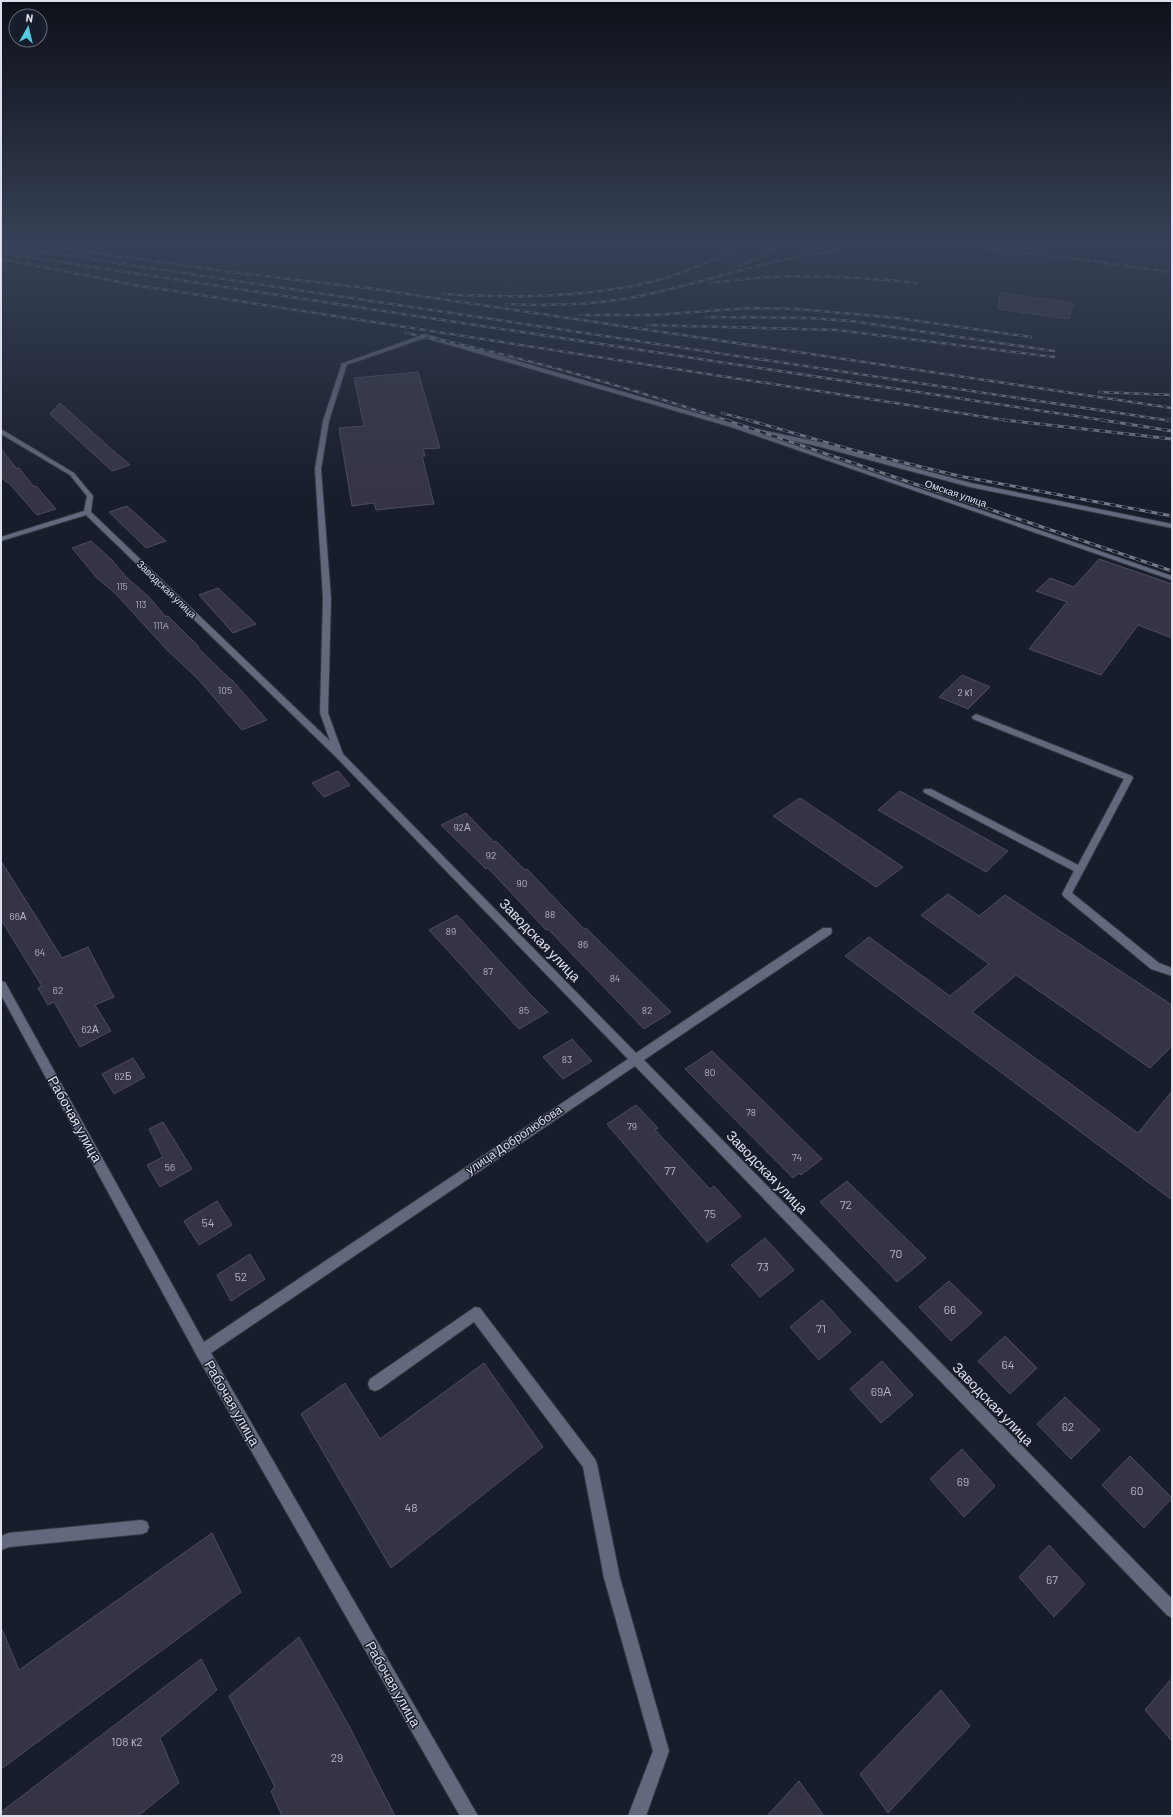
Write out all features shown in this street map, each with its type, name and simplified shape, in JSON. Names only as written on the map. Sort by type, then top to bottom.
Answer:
[{"type":"street","name":"Заводская улица","points":[[339,755],[324,713],[327,598],[318,470],[326,421],[344,364],[425,336],[733,426]]},
{"type":"street","points":[[733,426],[818,444],[970,485],[1172,526]]},
{"type":"street","name":"Омская улица","points":[[733,426],[1172,578]]},
{"type":"street","points":[[1,431],[72,474],[90,496],[87,512],[1,539]]},
{"type":"street","name":"Заводская улица","points":[[87,512],[339,755],[1172,1610]]},
{"type":"street","points":[[976,717],[1129,778],[1067,894],[1155,966],[1172,972]]},
{"type":"street","points":[[928,791],[1080,870]]},
{"type":"street","name":"улица Добролюбова","points":[[202,1351],[827,931]]},
{"type":"street","name":"Рабочая улица","points":[[1,985],[202,1351],[469,1816]]},
{"type":"street","points":[[375,1384],[475,1313],[590,1464],[612,1578],[661,1751],[637,1816]]},
{"type":"street","points":[[1,1543],[9,1540],[142,1527]]},
{"type":"building","points":[[418,372],[440,448],[423,449],[425,456],[422,456],[434,504],[376,510],[374,503],[352,506],[339,428],[364,426],[354,378]]},
{"type":"building","points":[[60,403],[130,465],[112,471],[50,414]]},
{"type":"building","points":[[1,449],[17,469],[19,468],[34,487],[36,486],[56,509],[37,515],[8,482],[6,482],[1,476]]},
{"type":"building","points":[[127,506],[166,541],[146,548],[109,512]]},
{"type":"building","points":[[91,541],[112,560],[127,578],[148,596],[166,617],[168,616],[199,647],[198,648],[232,680],[267,720],[242,730],[197,678],[167,650],[117,595],[97,578],[72,548]]},
{"type":"building","points":[[1099,559],[1172,584],[1172,638],[1138,625],[1101,675],[1029,649],[1067,602],[1036,591],[1050,578],[1074,587]]},
{"type":"building","points":[[218,588],[256,624],[233,633],[199,595]]},
{"type":"building","points":[[962,675],[990,687],[968,709],[939,697]]},
{"type":"building","points":[[338,771],[350,785],[324,797],[312,783]]},
{"type":"building","points":[[900,791],[1008,851],[986,872],[878,810]]},
{"type":"building","points":[[800,798],[903,867],[876,887],[773,816]]},
{"type":"building","points":[[466,813],[494,842],[496,841],[525,870],[527,869],[584,929],[586,928],[671,1012],[644,1029],[548,929],[546,930],[488,868],[486,869],[441,825]]},
{"type":"building","points":[[1,861],[62,958],[88,947],[114,997],[95,1005],[111,1031],[80,1047],[54,1002],[48,1005],[38,988],[42,986],[1,920]]},
{"type":"building","points":[[948,894],[979,916],[1005,895],[1172,1005],[1172,1046],[1150,1068],[1016,975],[972,1012],[1138,1133],[1172,1091],[1172,1200],[845,956],[869,937],[950,996],[989,964],[921,915]]},
{"type":"building","points":[[457,915],[548,1012],[519,1029],[429,930]]},
{"type":"building","points":[[572,1039],[592,1061],[563,1079],[543,1057]]},
{"type":"building","points":[[712,1051],[822,1159],[801,1175],[799,1173],[793,1178],[685,1069]]},
{"type":"building","points":[[133,1058],[145,1077],[114,1094],[102,1074]]},
{"type":"building","points":[[636,1105],[658,1128],[655,1130],[710,1189],[714,1186],[741,1216],[707,1242],[607,1124]]},
{"type":"building","points":[[163,1122],[192,1169],[160,1187],[147,1165],[163,1157],[149,1129]]},
{"type":"building","points":[[847,1181],[926,1258],[897,1282],[820,1202]]},
{"type":"building","points":[[217,1201],[232,1225],[199,1245],[184,1221]]},
{"type":"building","points":[[765,1238],[794,1270],[760,1297],[731,1265]]},
{"type":"building","points":[[250,1254],[265,1279],[231,1301],[217,1275]]},
{"type":"building","points":[[949,1281],[982,1313],[951,1341],[919,1307]]},
{"type":"building","points":[[822,1300],[851,1332],[819,1360],[790,1327]]},
{"type":"building","points":[[1005,1336],[1037,1368],[1010,1394],[978,1361]]},
{"type":"building","points":[[882,1361],[913,1395],[881,1423],[850,1389]]},
{"type":"building","points":[[484,1363],[543,1447],[391,1568],[301,1414],[345,1383],[380,1439]]},
{"type":"building","points":[[1065,1397],[1100,1430],[1071,1459],[1037,1424]]},
{"type":"building","points":[[962,1449],[995,1486],[964,1517],[930,1479]]},
{"type":"building","points":[[1130,1456],[1172,1498],[1144,1528],[1102,1485]]},
{"type":"building","points":[[212,1533],[241,1592],[1,1769],[1,1627],[19,1670]]},
{"type":"building","points":[[1049,1545],[1085,1584],[1054,1617],[1019,1577]]},
{"type":"building","points":[[299,1637],[349,1726],[395,1816],[282,1816],[271,1791],[275,1787],[229,1696]]},
{"type":"building","points":[[201,1659],[217,1690],[160,1738],[179,1783],[138,1816],[1,1816],[1,1812]]},
{"type":"building","points":[[1172,1678],[1172,1741],[1145,1710]]},
{"type":"building","points":[[941,1690],[970,1726],[888,1813],[860,1774]]},
{"type":"building","points":[[799,1781],[824,1816],[767,1816]]},
{"type":"railway","points":[[404,327],[1006,420]]},
{"type":"railway","points":[[488,327],[1109,421]]},
{"type":"railway","points":[[543,327],[1172,421],[1168,420]]},
{"type":"railway","points":[[628,327],[1172,408]]},
{"type":"railway","points":[[715,327],[837,330],[1054,357]]},
{"type":"railway","points":[[890,327],[1054,351]]},
{"type":"railway","points":[[960,327],[1031,337]]},
{"type":"railway","points":[[406,333],[447,341],[529,361],[610,383],[727,420]]},
{"type":"railway","points":[[1099,392],[1172,395]]},
{"type":"railway","points":[[722,413],[752,421]]},
{"type":"railway","points":[[727,420],[1172,571]]},
{"type":"railway","points":[[748,420],[856,451],[959,476],[1172,516]]},
{"type":"railway","points":[[1006,420],[1172,439]]},
{"type":"railway","points":[[1006,420],[1011,421]]},
{"type":"railway","points":[[1102,420],[1172,431]]}]
